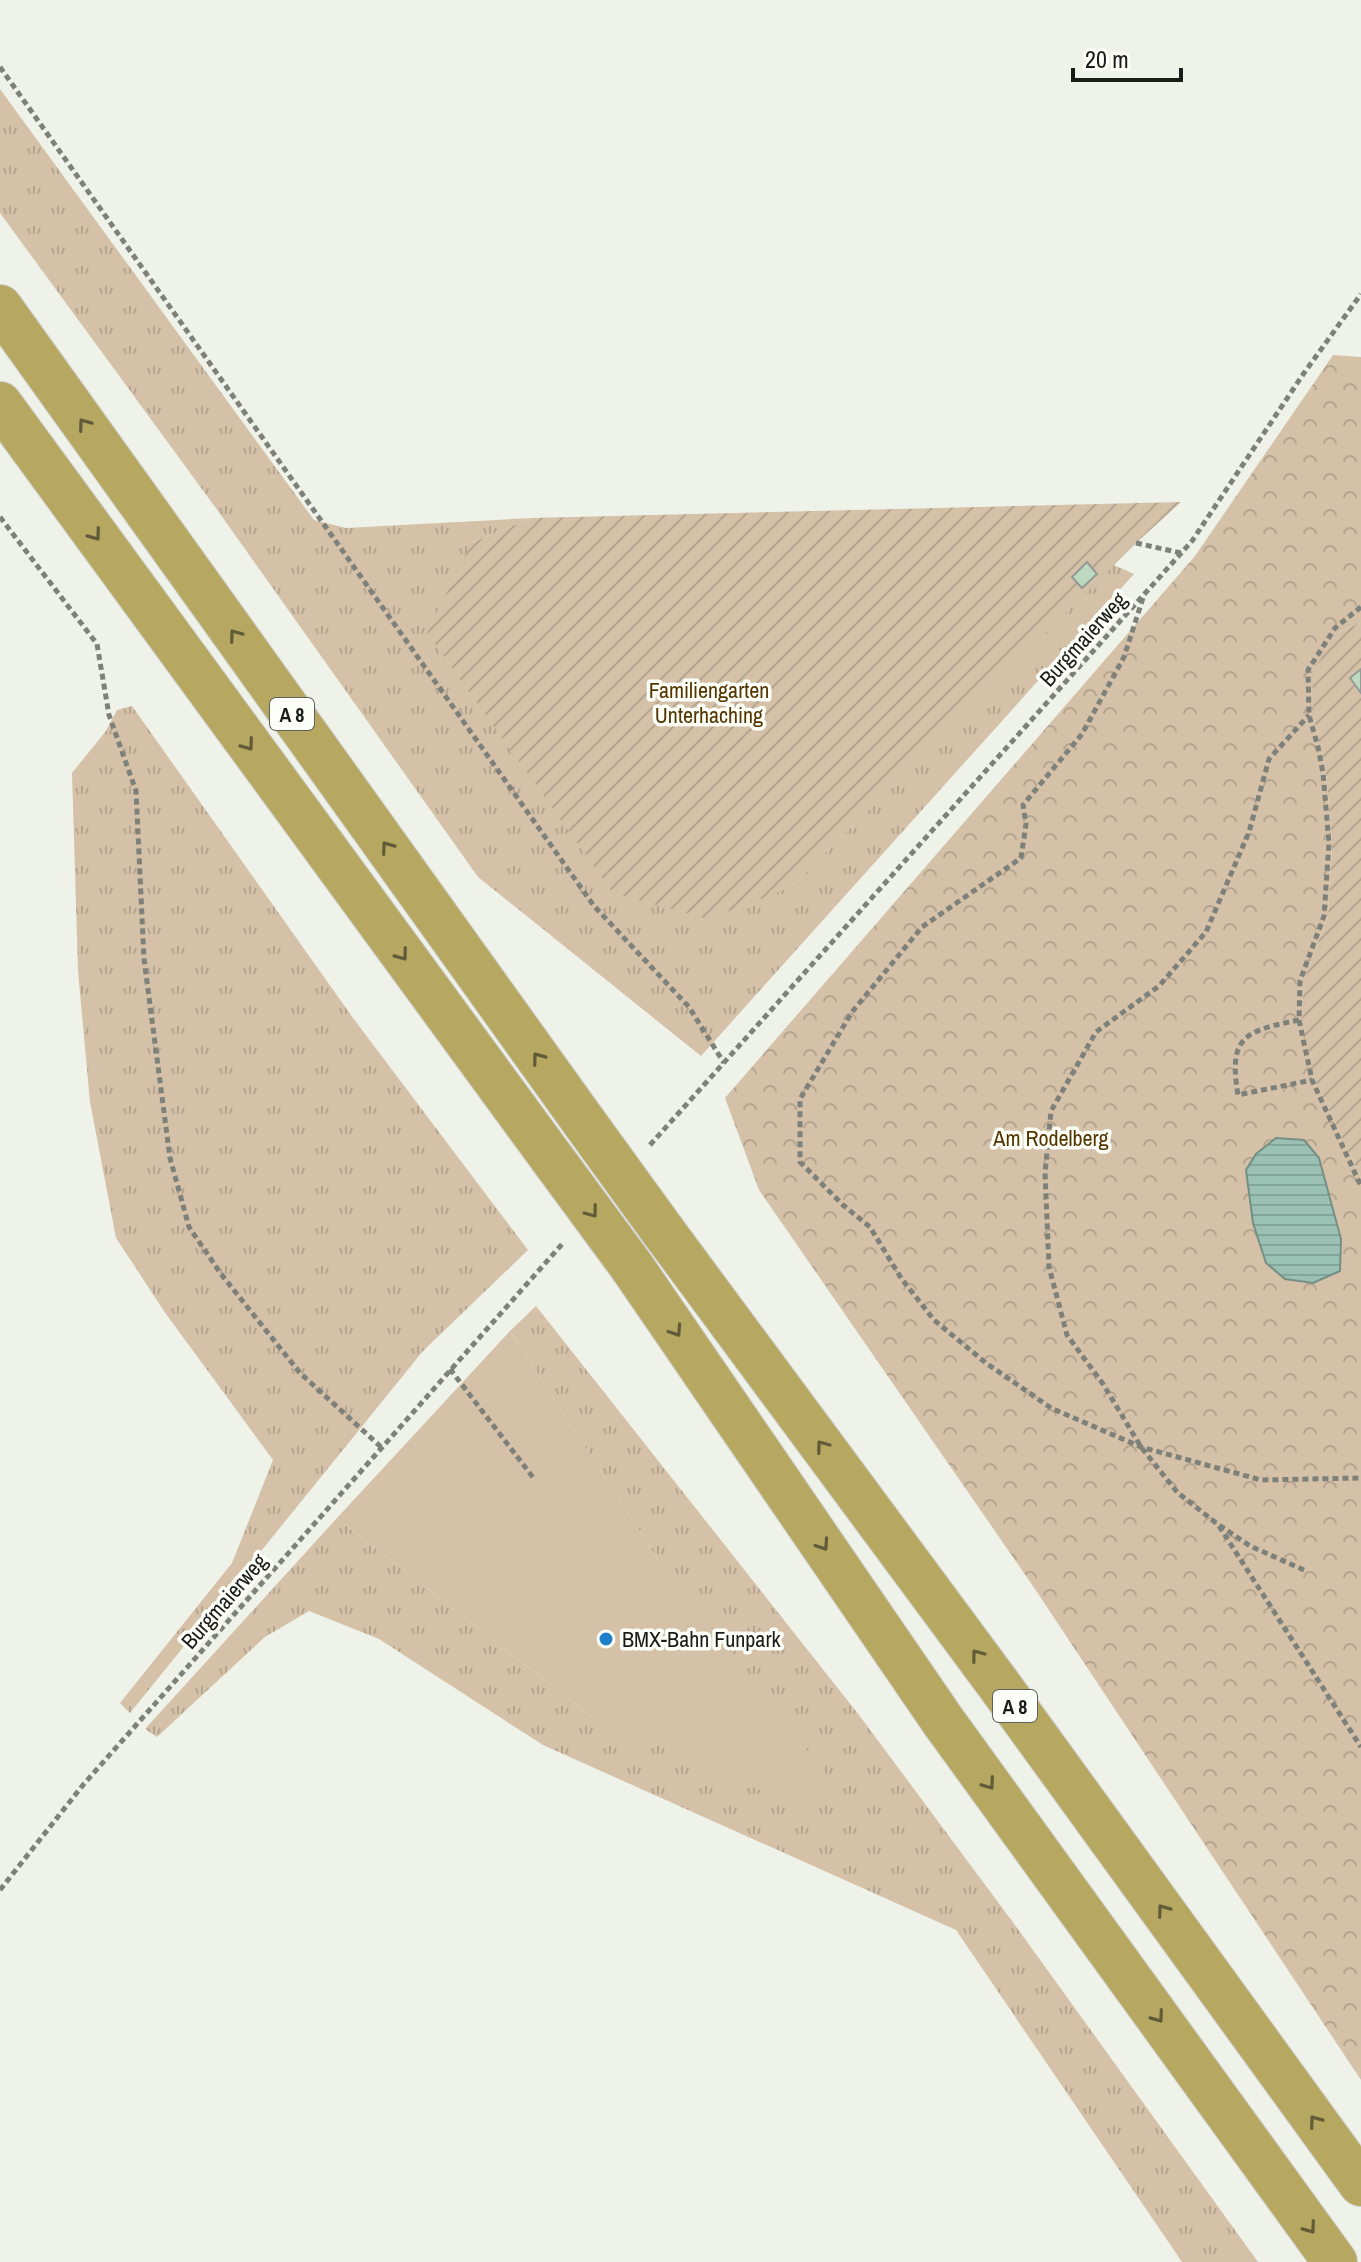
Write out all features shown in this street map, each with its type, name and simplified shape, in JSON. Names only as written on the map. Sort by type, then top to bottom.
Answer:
[{"type":"highway","name":"A 8","points":[[0,307],[663,1231],[990,1672],[1361,2184]]},
{"type":"highway","name":"A 8","points":[[0,404],[632,1267],[943,1721],[1335,2262]]},
{"type":"path","points":[[0,67],[594,906],[689,1007],[724,1063]]},
{"type":"path","name":"Burgmaierweg","points":[[797,981],[1192,541],[1304,373],[1361,294]]},
{"type":"path","points":[[0,517],[97,644],[109,715],[136,791],[144,959],[170,1158],[189,1227],[221,1274],[300,1373],[381,1447]]},
{"type":"path","points":[[1136,543],[1181,553]]},
{"type":"path","points":[[1144,596],[1124,657],[1082,734],[1023,805],[1026,824],[1021,858],[922,927],[852,1012],[800,1099],[800,1162],[870,1227],[901,1278],[934,1320],[986,1363],[1051,1408],[1141,1447],[1261,1480],[1361,1478]]},
{"type":"path","points":[[1361,607],[1335,628],[1308,670],[1309,715],[1323,773],[1329,843],[1324,916],[1300,981],[1299,1020],[1312,1080],[1361,1186]]},
{"type":"path","points":[[1304,1570],[1250,1546],[1177,1492],[1141,1447],[1103,1384],[1067,1335],[1049,1267],[1045,1173],[1051,1111],[1096,1032],[1159,986],[1206,932],[1249,832],[1269,759],[1309,715]]},
{"type":"path","points":[[1299,1020],[1266,1027],[1248,1035],[1235,1052],[1233,1071],[1238,1095],[1312,1080]]},
{"type":"path","name":"Burgmaierweg","points":[[0,1890],[83,1785],[477,1338]]},
{"type":"path","points":[[450,1369],[535,1480]]},
{"type":"path","points":[[1216,1523],[1361,1747]]},
{"type":"green space","points":[[0,89],[314,520],[346,528],[532,518],[471,543],[791,887],[1114,565],[1134,574],[701,1056],[478,877],[218,511],[0,213]]},
{"type":"green space","name":"Am Rodelberg","points":[[1333,355],[1361,357],[1361,622],[1340,632],[1314,719],[1326,775],[1332,844],[1328,916],[1304,979],[1315,1080],[1361,1178],[1361,2080],[1035,1589],[759,1190],[725,1098],[1195,556]]},
{"type":"green space","name":"Familiengarten Unterhaching","points":[[1181,502],[1136,543],[791,887],[708,919],[613,893],[427,633],[471,543],[532,518]]},
{"type":"green space","points":[[1361,622],[1361,1178],[1315,1080],[1302,1021],[1304,979],[1328,916],[1332,844],[1326,775],[1314,719],[1312,671],[1340,632]]},
{"type":"green space","points":[[132,706],[353,1018],[528,1250],[423,1351],[130,1713],[120,1703],[232,1563],[273,1460],[166,1314],[116,1238],[90,1102],[78,971],[72,773],[106,731],[117,710]]},
{"type":"green space","points":[[536,1306],[859,1715],[1258,2262],[1182,2262],[956,1930],[543,1745],[379,1639],[309,1611],[265,1637],[157,1737],[145,1729],[337,1518],[592,1717],[659,1561],[510,1331]]},
{"type":"green space","name":"BMX-Bahn Funpark","points":[[510,1331],[659,1561],[833,1783],[828,1802],[803,1809],[592,1717],[337,1518]]},
{"type":"water","points":[[1276,1138],[1304,1140],[1319,1158],[1341,1239],[1340,1271],[1313,1283],[1285,1279],[1266,1263],[1253,1223],[1246,1170],[1256,1154]]},
{"type":"building","points":[[1087,562],[1097,574],[1082,588],[1072,577]]},
{"type":"building","points":[[1361,669],[1361,693],[1350,678]]},
{"type":"place","name":"BMX-Bahn Funpark","points":[[606,1639]]}]
